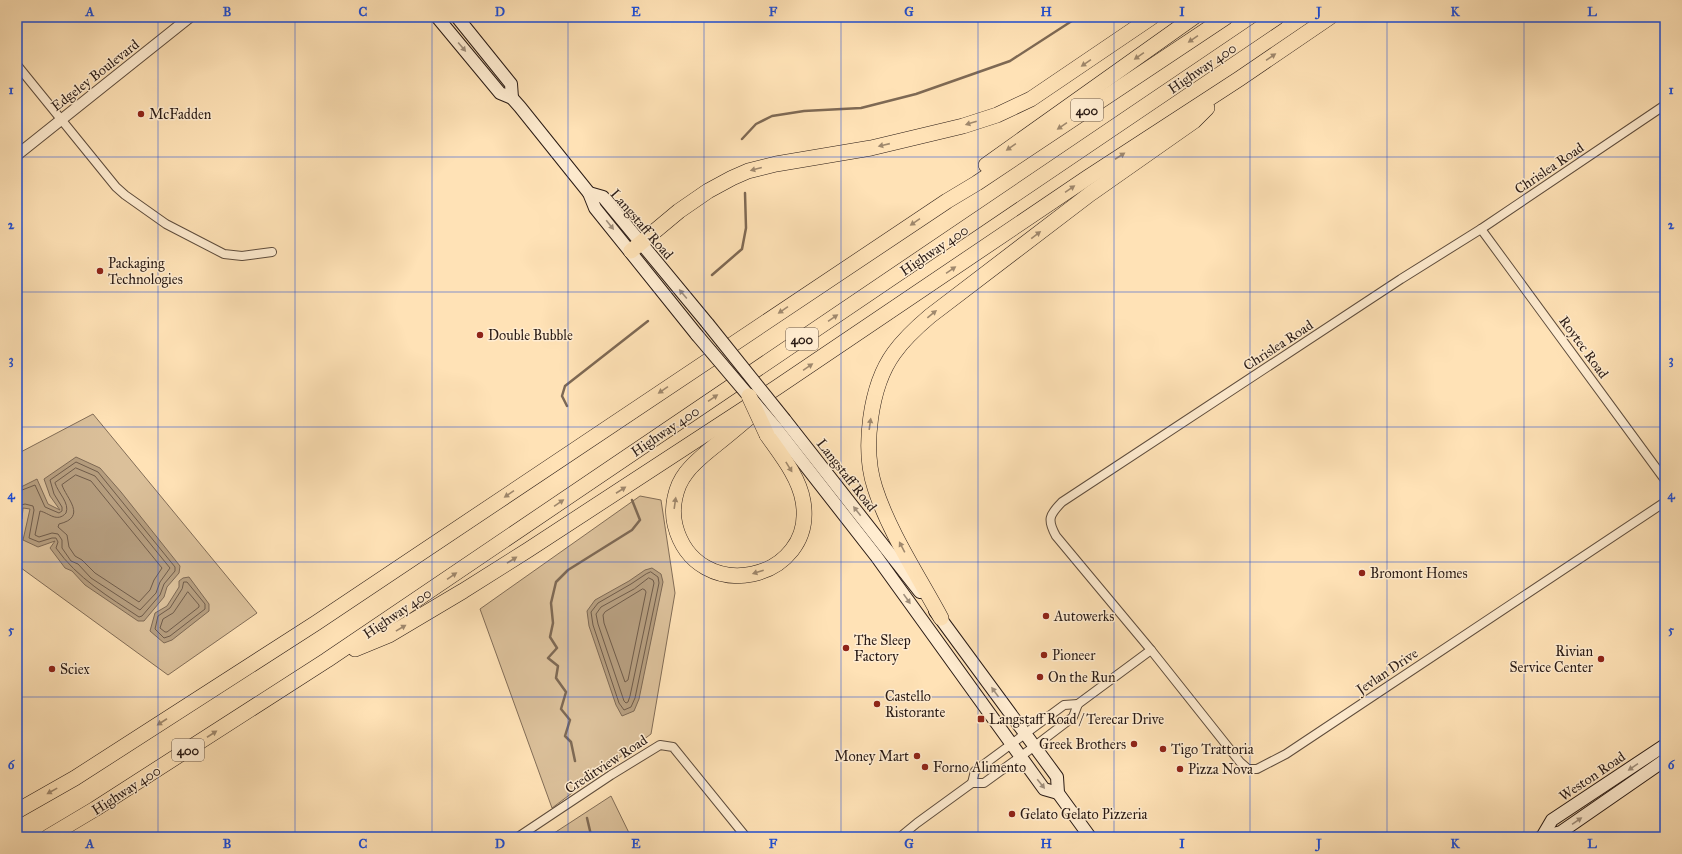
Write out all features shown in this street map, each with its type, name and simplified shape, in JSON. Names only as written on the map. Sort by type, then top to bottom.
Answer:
[{"type":"highway","points":[[635,247],[679,211],[708,191],[748,171],[776,164],[871,148],[963,126],[997,115],[1044,91],[1152,17]]},
{"type":"highway","points":[[947,201],[962,182],[1194,17]]},
{"type":"highway","name":"Highway 400","points":[[17,811],[75,778],[316,623],[947,201],[977,183],[1226,17]]},
{"type":"highway","name":"Highway 400","points":[[48,837],[102,805],[327,660],[1277,17]]},
{"type":"highway","points":[[327,660],[389,635],[463,591],[776,388],[1087,178],[1239,79],[1330,17]]},
{"type":"highway","points":[[941,618],[893,529],[874,486],[869,461],[869,426],[875,397],[883,372],[894,353],[911,333],[930,316],[1090,194],[1194,121],[1239,79]]},
{"type":"highway","points":[[749,396],[772,431],[797,480],[803,501],[804,524],[789,553],[770,568],[752,574],[733,576],[714,571],[696,561],[685,548],[677,533],[673,515],[676,497],[686,473],[699,459],[766,404],[776,388]]},
{"type":"main road","name":"Langstaff Road","points":[[437,17],[500,93],[512,98],[589,193],[603,197],[635,247],[697,335],[749,396]]},
{"type":"main road","name":"Langstaff Road","points":[[457,17],[511,84],[512,98]]},
{"type":"main road","name":"Langstaff Road","points":[[635,247],[708,324],[941,618],[1057,777],[1058,793],[1090,837]]},
{"type":"main road","name":"Langstaff Road","points":[[772,431],[876,556],[1044,789],[1058,793]]},
{"type":"main road","name":"Weston Road","points":[[1542,837],[1552,820],[1665,745]]},
{"type":"main road","name":"Weston Road","points":[[1542,837],[1561,832],[1665,760]]},
{"type":"street","name":"Edgeley Boulevard","points":[[17,155],[190,17]]},
{"type":"street","points":[[17,65],[116,187],[125,195],[166,224],[224,254],[242,256],[272,252]]},
{"type":"street","name":"Chrislea Road","points":[[1151,650],[1056,536],[1051,527],[1050,518],[1062,502],[1401,279],[1482,229],[1665,106]]},
{"type":"street","name":"Roytec Road","points":[[1482,229],[1665,480]]},
{"type":"street","name":"Jevlan Drive","points":[[1151,650],[1240,762],[1248,769],[1257,769],[1286,754],[1665,502]]},
{"type":"street","points":[[972,783],[975,771],[1064,705],[1078,704],[1151,650]]},
{"type":"street","points":[[900,837],[972,783],[984,783],[1035,746],[1073,717],[1078,704]]},
{"type":"street","name":"Creditview Road","points":[[518,837],[611,775],[660,745],[673,747],[746,837]]},
{"type":"shaded area","points":[[93,414],[257,613],[168,675],[17,565],[17,454]]},
{"type":"shaded area","points":[[640,496],[661,500],[675,593],[651,734],[552,808],[480,609]]},
{"type":"shaded area","points":[[611,796],[631,837],[548,837]]},
{"type":"water","points":[[76,457],[100,468],[180,566],[179,573],[167,587],[164,597],[144,621],[138,621],[85,585],[72,571],[65,568],[50,548],[55,541],[38,547],[23,540],[30,509],[23,508],[22,519],[17,525],[17,489],[37,479],[48,504],[60,510],[50,496],[44,479]]},
{"type":"water","points":[[652,568],[661,574],[663,582],[639,699],[634,711],[622,716],[616,705],[589,626],[587,611],[595,600],[629,581],[645,570]]},
{"type":"water","points":[[189,577],[209,604],[209,611],[172,640],[164,643],[150,631],[155,613],[167,606],[179,587],[179,581],[183,578]]},
{"type":"waterway","points":[[742,139],[756,124],[772,116],[804,111],[861,108],[916,94],[1010,61],[1078,17]]},
{"type":"waterway","points":[[712,275],[742,249],[746,228],[745,193]]},
{"type":"waterway","points":[[567,406],[562,396],[565,386],[648,321]]},
{"type":"waterway","points":[[575,761],[571,742],[565,736],[570,720],[561,709],[566,692],[556,678],[558,666],[548,658],[557,648],[550,637],[553,623],[551,603],[556,582],[568,570],[632,530],[640,520],[632,500]]},
{"type":"waterway","points":[[587,818],[591,835],[593,837]]},
{"type":"place","name":"McFadden","points":[[141,114]]},
{"type":"place","name":"Packaging Technologies","points":[[100,271]]},
{"type":"place","name":"Double Bubble","points":[[480,335]]},
{"type":"place","name":"Bromont Homes","points":[[1362,573]]},
{"type":"place","name":"Autowerks","points":[[1046,616]]},
{"type":"place","name":"The Sleep Factory","points":[[846,648]]},
{"type":"place","name":"Pioneer","points":[[1044,655]]},
{"type":"place","name":"Rivian Service Center","points":[[1601,659]]},
{"type":"place","name":"Sciex","points":[[52,669]]},
{"type":"place","name":"On the Run","points":[[1040,677]]},
{"type":"place","name":"Castello Ristorante","points":[[877,704]]},
{"type":"place","name":"Langstaff Road / Terecar Drive","points":[[981,719]]},
{"type":"place","name":"Greek Brothers","points":[[1134,744]]},
{"type":"place","name":"Tigo Trattoria","points":[[1163,749]]},
{"type":"place","name":"Money Mart","points":[[917,756]]},
{"type":"place","name":"Forno Alimento","points":[[925,767]]},
{"type":"place","name":"Pizza Nova","points":[[1180,769]]},
{"type":"place","name":"Gelato Gelato Pizzeria","points":[[1012,814]]}]
